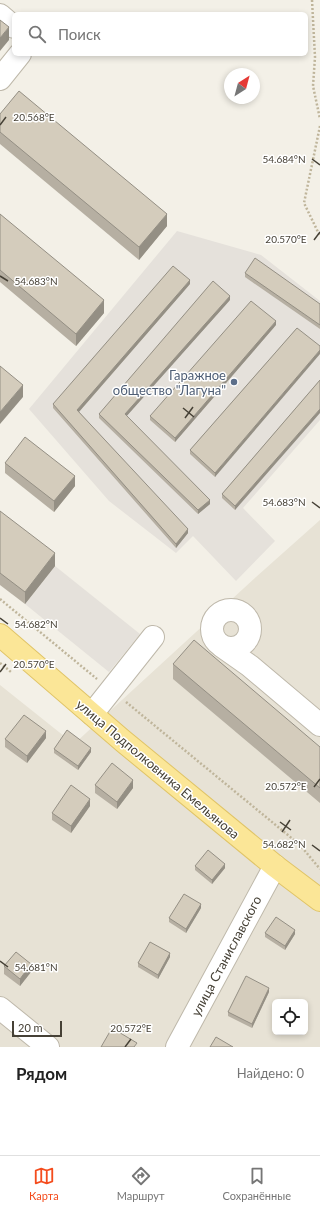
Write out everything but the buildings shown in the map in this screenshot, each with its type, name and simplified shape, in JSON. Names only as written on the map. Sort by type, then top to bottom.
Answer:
[{"type":"main road","name":"улица Подполковника Емельянова","points":[[0,635],[123,741],[275,866],[320,900]]},
{"type":"street","points":[[0,15],[12,25]]},
{"type":"street","points":[[0,79],[18,56]]},
{"type":"street","points":[[92,714],[153,637]]},
{"type":"street","points":[[223,647],[250,666],[320,725]]},
{"type":"street","name":"улица Станиславского","points":[[178,1047],[275,866]]},
{"type":"street","points":[[0,1008],[48,1047]]},
{"type":"path","points":[[312,0],[315,57],[314,86],[320,119]]},
{"type":"path","points":[[320,126],[304,202],[320,235]]},
{"type":"path","points":[[0,599],[300,844],[320,870]]},
{"type":"shaded area","points":[[177,231],[261,255],[320,301],[320,420],[243,508],[275,541],[236,581],[193,536],[176,553],[109,501],[29,409]]},
{"type":"shaded area","points":[[320,520],[320,1047],[0,1047],[0,685],[74,744]]},
{"type":"shaded area","points":[[55,566],[140,634],[109,672],[25,604]]},
{"type":"place","name":"Гаражное общество \"Лагуна\"","points":[[234,382]]}]
